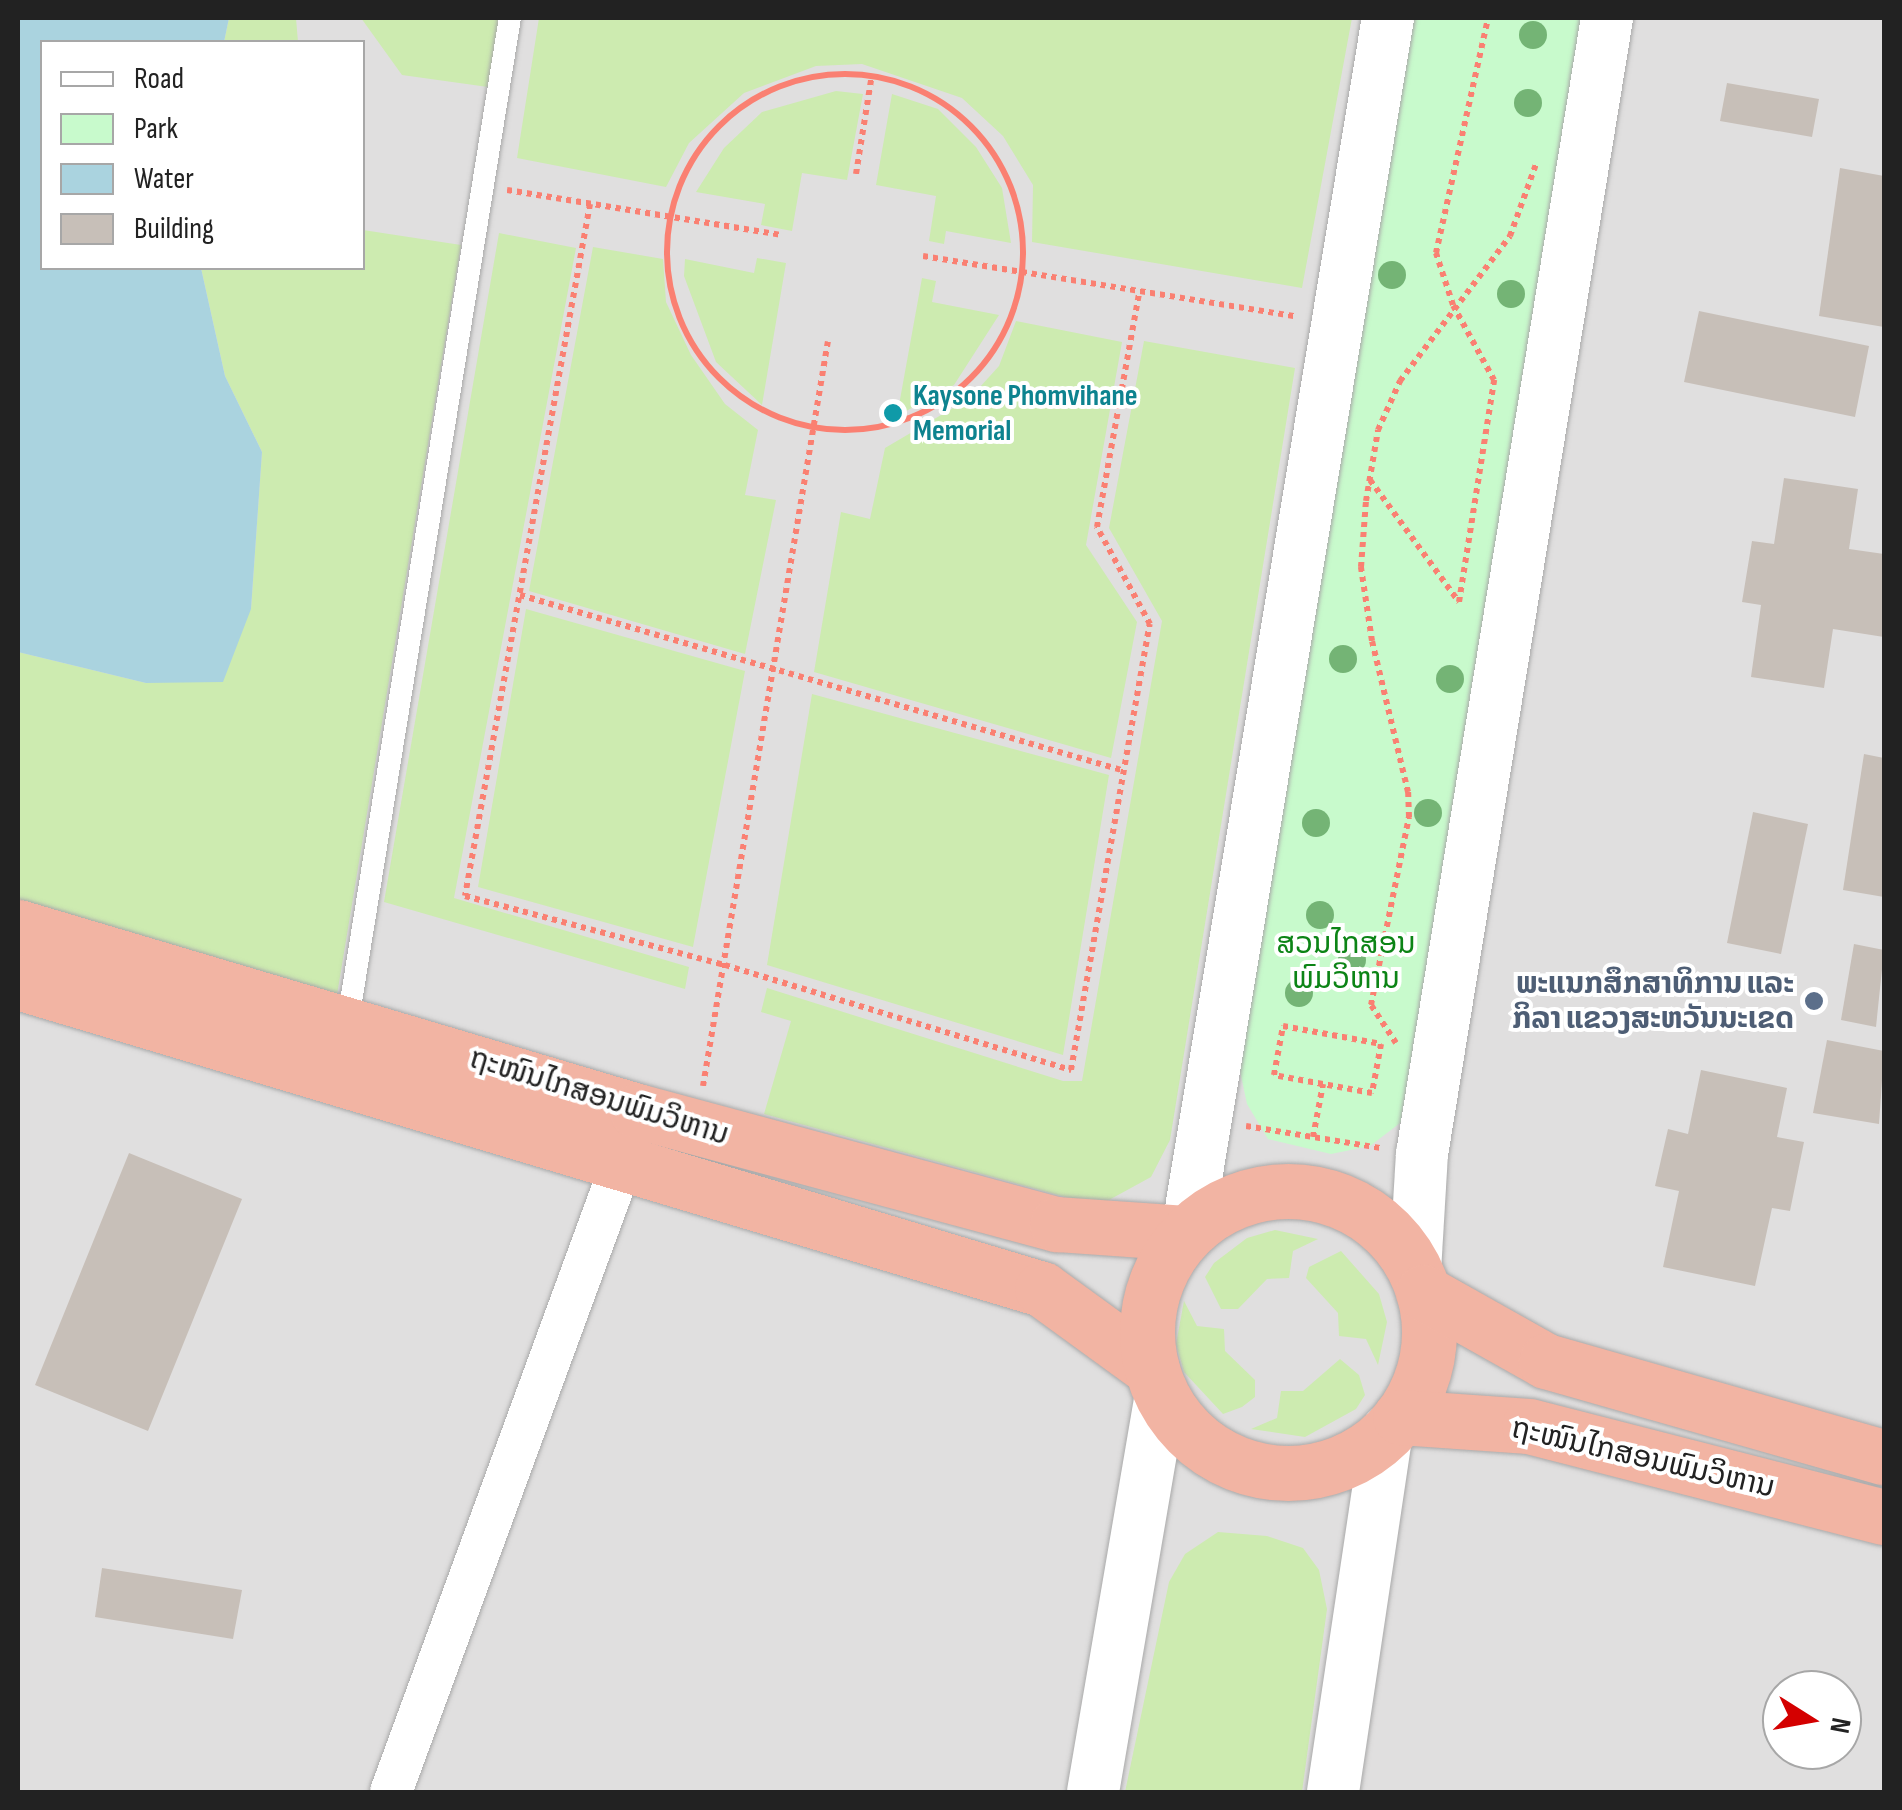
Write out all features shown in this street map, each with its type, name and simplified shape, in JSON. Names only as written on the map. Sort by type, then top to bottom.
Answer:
[{"type":"highway","name":"ຖະໜົນໄກສອນພົມວິຫານ","points":[[18,926],[348,1020],[695,1126],[1057,1224],[1187,1233]]},
{"type":"highway","name":"ຖະໜົນໄກສອນພົມວິຫານ","points":[[18,982],[1042,1289],[1157,1382]]},
{"type":"highway","points":[[680,1178],[695,1126]]},
{"type":"highway","points":[[1309,1192],[1371,1218],[1419,1281],[1428,1344],[1393,1424],[1318,1470],[1265,1472],[1240,1465],[1194,1438],[1157,1382],[1152,1296],[1187,1233],[1254,1194],[1309,1192]]},
{"type":"highway","name":"ຖະໜົນໄກສອນພົມວິຫານ","points":[[1419,1281],[1546,1361],[1884,1457]]},
{"type":"highway","name":"ຖະໜົນໄກສອນພົມວິຫານ","points":[[1393,1424],[1528,1426],[1884,1517]]},
{"type":"street","points":[[1187,1233],[1209,1120],[1388,18]]},
{"type":"street","points":[[1419,1281],[1422,1154],[1608,18]]},
{"type":"street","points":[[390,1792],[622,1163]]},
{"type":"street","points":[[1093,1792],[1157,1382]]},
{"type":"street","points":[[1333,1792],[1393,1424]]},
{"type":"lane","points":[[348,1020],[510,18]]},
{"type":"path","points":[[1370,480],[1459,602],[1494,380],[1453,305],[1436,253],[1488,18]]},
{"type":"path","points":[[827,74],[872,74],[924,91],[954,112],[1002,166],[1021,218],[1022,273],[1010,320],[986,362],[951,396],[909,419],[862,430],[814,428],[769,414],[730,388],[698,353],[674,295],[671,217],[702,148],[744,106],[783,84],[827,74]]},
{"type":"path","points":[[856,174],[872,74]]},
{"type":"path","points":[[1432,1097],[1371,1005],[1409,817],[1361,567],[1370,480],[1378,430],[1400,381],[1453,305],[1510,236],[1536,164],[1549,152]]},
{"type":"path","points":[[481,186],[782,235]]},
{"type":"path","points":[[590,204],[465,896],[725,965],[1072,1070],[1121,770],[1150,624],[1097,527],[1139,293]]},
{"type":"path","points":[[923,256],[1336,322]]},
{"type":"path","points":[[695,1126],[828,341]]},
{"type":"path","points":[[520,595],[1121,770]]},
{"type":"path","points":[[1283,1026],[1380,1044],[1372,1093],[1322,1084],[1274,1075],[1283,1026]]},
{"type":"path","points":[[1313,1138],[1322,1084]]},
{"type":"path","points":[[1209,1120],[1422,1154]]},
{"type":"shaded area","points":[[18,18],[1884,18],[1884,1792],[18,1792]]},
{"type":"green space","points":[[229,18],[296,18],[298,40],[224,40]]},
{"type":"green space","points":[[361,18],[500,18],[488,87],[402,75]]},
{"type":"green space","points":[[539,18],[1352,18],[1302,288],[1032,242],[1033,185],[1003,136],[962,98],[862,64],[816,66],[744,93],[689,143],[666,187],[517,158]]},
{"type":"green space","name":"ສວນໄກສອນ ພົມວິຫານ","points":[[1408,18],[1592,18],[1404,1120],[1370,1146],[1331,1154],[1268,1139],[1247,1104],[1237,1057]]},
{"type":"green space","points":[[836,91],[863,94],[847,180],[802,173],[792,231],[761,225],[765,204],[696,192],[724,148],[762,112]]},
{"type":"green space","points":[[892,94],[938,109],[976,147],[1002,188],[1011,243],[946,231],[944,244],[929,241],[936,196],[876,185]]},
{"type":"green space","points":[[365,230],[461,245],[337,995],[18,904],[18,652],[146,683],[251,609],[262,452],[225,376],[201,270],[365,270]]},
{"type":"green space","points":[[499,233],[576,248],[454,898],[689,967],[685,989],[384,902]]},
{"type":"green space","points":[[593,247],[663,259],[666,302],[691,355],[725,404],[758,430],[745,495],[776,500],[745,654],[529,591]]},
{"type":"green space","points":[[757,258],[786,263],[762,405],[716,362],[684,276],[685,259],[754,273]]},
{"type":"green space","points":[[922,278],[936,281],[932,302],[999,315],[954,385],[897,416]]},
{"type":"green space","points":[[1016,321],[1122,342],[1086,545],[1137,622],[1111,758],[814,672],[841,512],[870,519],[885,448],[970,398],[999,366]]},
{"type":"green space","points":[[1144,341],[1295,368],[1170,1140],[1151,1177],[1098,1206],[764,1114],[791,1021],[761,1012],[767,988],[1063,1081],[1082,1081],[1162,621],[1109,528]]},
{"type":"green space","points":[[526,609],[745,671],[693,947],[478,887]]},
{"type":"green space","points":[[812,694],[1109,775],[1063,1055],[767,965]]},
{"type":"green space","points":[[1275,1230],[1318,1239],[1293,1251],[1289,1278],[1267,1279],[1238,1309],[1221,1309],[1205,1277],[1214,1263],[1247,1238]]},
{"type":"green space","points":[[1341,1251],[1379,1294],[1387,1322],[1378,1365],[1366,1339],[1339,1336],[1338,1313],[1306,1278],[1309,1267]]},
{"type":"green space","points":[[1184,1301],[1197,1326],[1224,1329],[1225,1351],[1255,1380],[1255,1397],[1242,1407],[1223,1414],[1184,1372],[1176,1344]]},
{"type":"green space","points":[[1340,1359],[1359,1375],[1365,1395],[1356,1409],[1305,1437],[1251,1429],[1277,1418],[1281,1391],[1303,1391]]},
{"type":"green space","points":[[1218,1532],[1267,1536],[1303,1548],[1319,1570],[1327,1609],[1302,1792],[1125,1792],[1169,1582],[1185,1554]]},
{"type":"water","points":[[18,18],[229,18],[224,40],[40,40],[40,270],[201,270],[225,376],[262,452],[251,609],[223,682],[146,683],[18,652]]},
{"type":"building","points":[[1727,83],[1819,99],[1812,137],[1720,121]]},
{"type":"building","points":[[1840,168],[1884,176],[1884,327],[1819,316]]},
{"type":"building","points":[[1699,311],[1869,346],[1855,417],[1684,382]]},
{"type":"building","points":[[1784,478],[1858,489],[1849,549],[1884,554],[1884,637],[1833,629],[1824,688],[1751,677],[1761,605],[1742,602],[1752,541],[1774,544]]},
{"type":"building","points":[[1864,754],[1884,758],[1884,897],[1843,890]]},
{"type":"building","points":[[1753,812],[1808,824],[1781,954],[1727,943]]},
{"type":"building","points":[[1854,944],[1884,950],[1876,1027],[1841,1020]]},
{"type":"building","points":[[1827,1040],[1884,1051],[1879,1124],[1813,1113]]},
{"type":"building","points":[[1701,1070],[1787,1088],[1777,1137],[1804,1142],[1790,1211],[1772,1208],[1755,1286],[1663,1267],[1679,1191],[1655,1186],[1668,1129],[1688,1134]]},
{"type":"building","points":[[129,1153],[242,1199],[148,1431],[35,1385]]},
{"type":"building","points":[[102,1568],[242,1590],[233,1639],[95,1617]]},
{"type":"place","name":"Kaysone Phomvihane Memorial","points":[[893,413]]},
{"type":"place","name":"ພະແນກສຶກສາທິການ ແລະ ກິລາ ແຂວງສະຫວັນນະເຂດ","points":[[1814,1001]]}]
